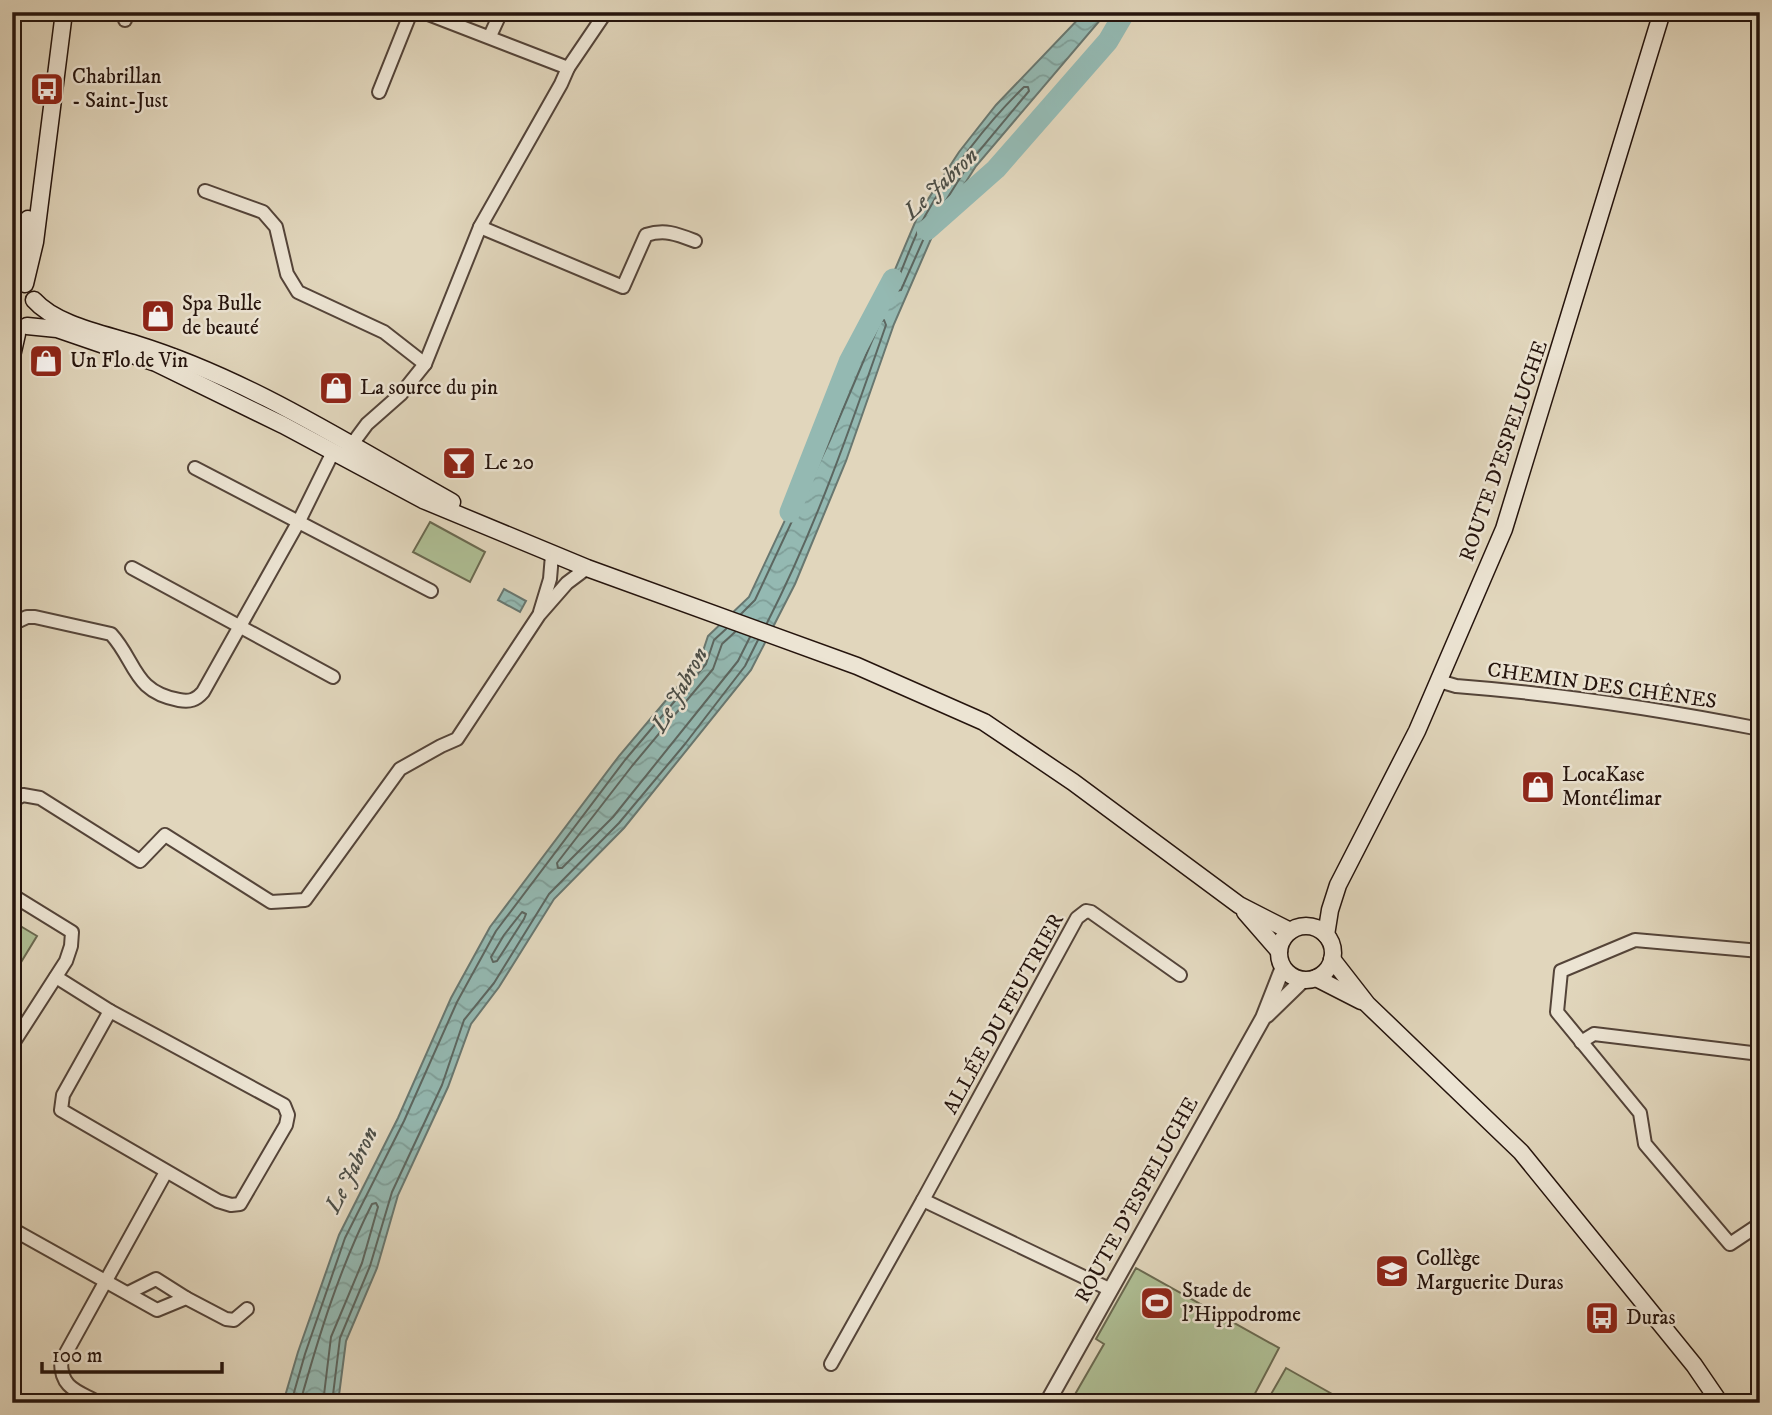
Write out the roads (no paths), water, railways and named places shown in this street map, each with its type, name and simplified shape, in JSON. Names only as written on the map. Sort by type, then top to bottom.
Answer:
[{"type":"main road","points":[[12,263],[20,254],[25,236],[62,12]]},
{"type":"main road","points":[[62,12],[35,242],[19,280],[34,300],[51,316],[156,350],[226,378],[351,445],[511,537]]},
{"type":"main road","name":"ROUTE D'ESPELUCHE","points":[[1326,935],[1338,886],[1417,731],[1504,529],[1543,410],[1662,12]]},
{"type":"main road","points":[[12,356],[19,332],[33,314],[34,300]]},
{"type":"main road","points":[[19,332],[57,329],[156,363],[283,425],[424,500],[587,569],[857,666],[984,722],[1073,782],[1239,905],[1290,931]]},
{"type":"main road","name":"ROUTE D'ESPELUCHE","points":[[1307,926],[1338,886]]},
{"type":"main road","points":[[1239,905],[1295,978],[1309,979],[1367,1004]]},
{"type":"main road","points":[[1281,959],[1280,943],[1290,931],[1307,926],[1326,935],[1333,950],[1332,959],[1324,974],[1309,979]]},
{"type":"main road","points":[[1332,959],[1367,1004],[1521,1153],[1694,1365],[1720,1403]]},
{"type":"main road","points":[[1694,1365],[1734,1403]]},
{"type":"street","points":[[379,92],[411,12]]},
{"type":"street","points":[[423,12],[568,68]]},
{"type":"street","points":[[490,36],[501,12]]},
{"type":"street","points":[[283,425],[302,429],[347,451],[367,424],[401,394],[425,364],[481,227],[568,68],[606,12]]},
{"type":"street","points":[[205,191],[263,212],[276,227],[287,274],[298,292],[384,332],[425,364]]},
{"type":"street","points":[[481,227],[623,286],[646,235],[658,231],[671,232],[695,241]]},
{"type":"street","points":[[12,624],[27,617],[35,617],[111,634],[130,666],[150,689],[162,695],[188,701],[197,699],[299,521],[333,452]]},
{"type":"street","points":[[195,468],[431,591]]},
{"type":"street","points":[[539,615],[550,579],[552,555]]},
{"type":"street","points":[[132,568],[333,677]]},
{"type":"street","points":[[12,801],[23,795],[40,797],[141,861],[165,835],[271,902],[304,900],[400,769],[457,739],[539,615],[568,583],[587,569]]},
{"type":"street","name":"CHEMIN DES CHÊNES","points":[[1439,681],[1456,686],[1563,695],[1665,710],[1760,729]]},
{"type":"street","points":[[12,895],[72,932],[71,946],[56,977],[12,1045]]},
{"type":"street","name":"ALLÉE DU FEUTRIER","points":[[831,1364],[1077,918],[1086,911],[1091,912],[1180,975]]},
{"type":"street","points":[[1760,951],[1634,940],[1561,971],[1557,1012],[1640,1113],[1645,1144],[1730,1244],[1760,1224]]},
{"type":"street","name":"ROUTE D'ESPELUCHE","points":[[1047,1403],[1263,1018],[1281,959]]},
{"type":"street","points":[[56,977],[110,1011],[284,1105],[288,1115],[286,1125],[240,1204],[231,1205],[218,1201],[61,1110],[63,1095],[110,1011]]},
{"type":"street","name":"ROUTE D'ESPELUCHE","points":[[1263,1018],[1309,979]]},
{"type":"street","points":[[1581,1042],[1594,1034],[1760,1054]]},
{"type":"street","points":[[99,1403],[65,1383],[61,1376],[61,1362],[166,1171]]},
{"type":"street","points":[[923,1200],[1111,1290]]},
{"type":"street","points":[[12,1228],[158,1310],[186,1298]]},
{"type":"street","points":[[128,1293],[156,1279],[226,1319],[234,1321],[247,1310]]},
{"type":"water","points":[[1085,12],[1107,12],[976,166],[934,232],[894,324],[846,461],[795,584],[751,670],[624,828],[554,899],[499,987],[471,1024],[448,1087],[398,1195],[377,1268],[346,1341],[338,1403],[283,1403],[339,1235],[398,1118],[451,998],[490,927],[619,756],[700,660],[708,636],[749,597],[824,437],[919,213],[959,152],[996,105]]},
{"type":"water","points":[[504,589],[526,601],[520,612],[498,600]]},
{"type":"waterway","name":"Le Jabron","points":[[927,230],[996,169],[1108,41],[1125,12]]},
{"type":"waterway","name":"Le Jabron","points":[[790,512],[849,362],[893,279]]},
{"type":"place","name":"Chabrillan - Saint-Just","points":[[47,89]]},
{"type":"place","name":"Spa Bulle de beauté","points":[[158,316]]},
{"type":"place","name":"Un Flo de Vin","points":[[46,361]]},
{"type":"place","name":"La source du pin","points":[[336,388]]},
{"type":"place","name":"Le 20","points":[[459,463]]},
{"type":"place","name":"LocaKase Montélimar","points":[[1538,787]]},
{"type":"place","name":"Collège Marguerite Duras","points":[[1392,1271]]},
{"type":"place","name":"Stade de l'Hippodrome","points":[[1157,1303]]},
{"type":"place","name":"Duras","points":[[1602,1318]]}]
